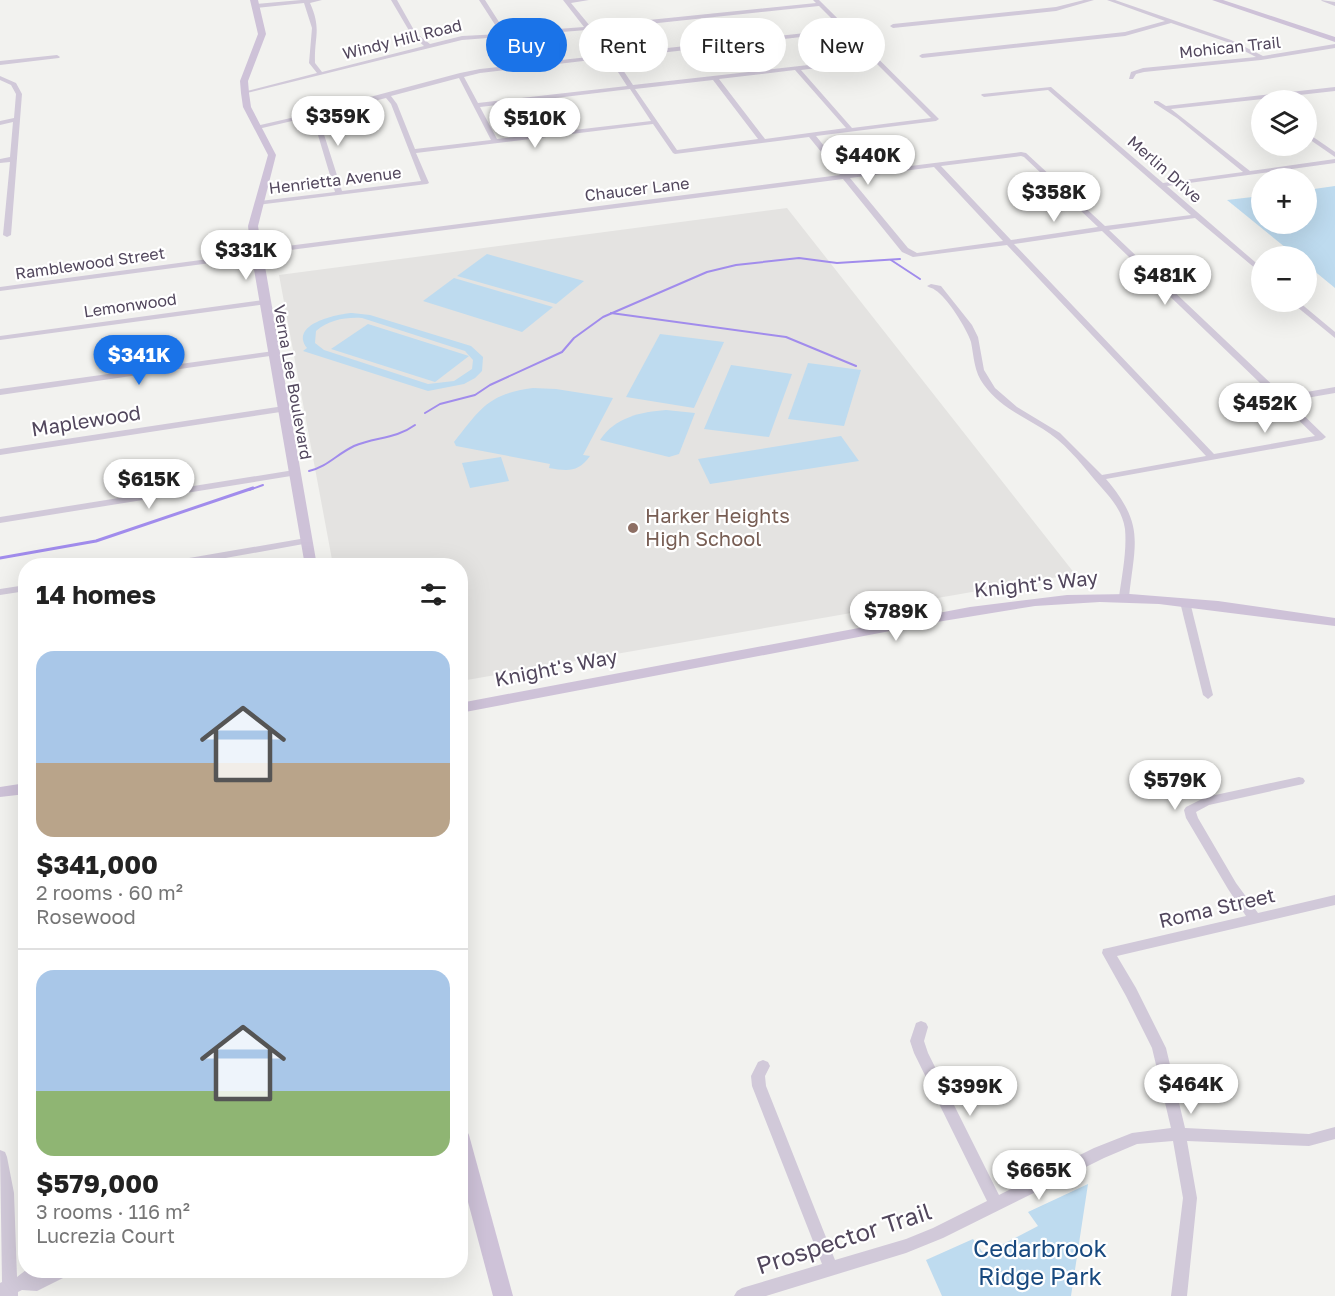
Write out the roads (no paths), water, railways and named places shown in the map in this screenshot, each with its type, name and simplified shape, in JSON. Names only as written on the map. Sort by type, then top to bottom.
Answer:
[{"type":"street","points":[[245,93],[247,74],[261,42],[261,25],[255,3],[319,0]]},
{"type":"street","points":[[393,0],[413,33],[428,46]]},
{"type":"street","points":[[482,0],[494,18]]},
{"type":"street","points":[[567,1],[586,0]]},
{"type":"street","points":[[893,26],[1056,9],[1091,0]]},
{"type":"street","points":[[1110,0],[1229,41],[1261,58]]},
{"type":"street","points":[[1216,0],[1335,40]]},
{"type":"street","points":[[1324,0],[1335,4]]},
{"type":"street","points":[[306,1],[316,21],[312,63],[321,73]]},
{"type":"street","points":[[567,1],[580,18]]},
{"type":"street","points":[[818,2],[835,18]]},
{"type":"street","name":"Windy Hill Road","points":[[668,19],[818,2]]},
{"type":"street","points":[[922,56],[1125,34],[1171,21]]},
{"type":"street","name":"Windy Hill Road","points":[[245,93],[428,46],[462,38],[486,36]]},
{"type":"street","points":[[668,51],[798,36]]},
{"type":"street","name":"Mohican Trail","points":[[1131,78],[1133,73],[1143,70],[1261,58],[1335,46]]},
{"type":"street","points":[[0,63],[57,57]]},
{"type":"street","points":[[258,127],[311,116],[460,75],[579,61]]},
{"type":"street","points":[[477,105],[796,68],[851,130]]},
{"type":"street","points":[[622,72],[675,152],[936,119],[885,68]]},
{"type":"street","points":[[460,75],[495,141]]},
{"type":"street","points":[[714,77],[763,141]]},
{"type":"street","points":[[0,78],[14,84],[19,94],[7,235]]},
{"type":"street","points":[[0,89],[14,84]]},
{"type":"street","name":"Merlin Drive","points":[[984,95],[1049,88],[1251,263]]},
{"type":"street","points":[[1317,92],[1335,89]]},
{"type":"street","name":"Verna Lee Boulevard","points":[[245,93],[247,107],[272,155],[253,226],[264,302],[309,558]]},
{"type":"street","name":"Henrietta Avenue","points":[[260,203],[425,183],[394,104],[387,94]]},
{"type":"street","points":[[1166,108],[1251,101]]},
{"type":"street","points":[[1156,102],[1249,173]]},
{"type":"street","points":[[311,116],[318,125],[339,194]]},
{"type":"street","points":[[0,123],[16,120]]},
{"type":"street","points":[[412,151],[655,122]]},
{"type":"street","points":[[811,135],[910,253],[922,255],[1196,216]]},
{"type":"street","points":[[1317,142],[1335,155]]},
{"type":"street","name":"Chaucer Lane","points":[[256,254],[1021,154],[1026,155],[1104,229]]},
{"type":"street","points":[[0,161],[14,159]]},
{"type":"street","points":[[1160,184],[1335,161]]},
{"type":"street","points":[[935,164],[1213,458]]},
{"type":"street","points":[[0,199],[10,198]]},
{"type":"street","points":[[1098,478],[1322,437],[1104,229]]},
{"type":"street","name":"Ramblewood Street","points":[[0,289],[256,254]]},
{"type":"street","points":[[931,286],[938,288],[971,329],[977,365],[996,394],[1061,438],[1122,507],[1128,520],[1130,537],[1124,597]]},
{"type":"street","name":"Lemonwood","points":[[0,338],[264,302]]},
{"type":"street","points":[[1307,312],[1335,336]]},
{"type":"street","points":[[0,392],[274,353]]},
{"type":"street","points":[[1283,399],[1335,390]]},
{"type":"street","name":"Maplewood","points":[[0,452],[284,409]]},
{"type":"street","points":[[0,520],[294,472]]},
{"type":"street","points":[[207,558],[306,541]]},
{"type":"street","points":[[0,592],[18,589]]},
{"type":"street","name":"Knight's Way","points":[[468,707],[999,607],[1071,599],[1124,597],[1185,602],[1335,622]]},
{"type":"street","points":[[1185,602],[1208,695]]},
{"type":"street","points":[[1255,919],[1232,886],[1192,818],[1190,810],[1206,801],[1299,782]]},
{"type":"street","points":[[0,792],[18,789]]},
{"type":"street","name":"Roma Street","points":[[1178,1134],[1168,1080],[1159,1048],[1131,992],[1108,953],[1335,900]]},
{"type":"street","points":[[921,1027],[916,1041],[921,1053],[996,1205]]},
{"type":"street","points":[[763,1066],[758,1076],[759,1086],[831,1269]]},
{"type":"street","name":"Prospector Trail","points":[[742,1296],[906,1246],[996,1205],[1119,1144],[1153,1135],[1310,1140],[1335,1133]]},
{"type":"street","points":[[1178,1134],[1190,1198],[1179,1296]]},
{"type":"street","points":[[0,1157],[7,1193],[11,1289]]},
{"type":"street","points":[[468,1165],[503,1296]]},
{"type":"street","points":[[11,1289],[25,1278]]},
{"type":"street","points":[[11,1289],[37,1284],[49,1278]]},
{"type":"waterway","points":[[612,313],[707,272],[736,265],[799,258],[837,263],[900,259]]},
{"type":"waterway","points":[[891,260],[920,279]]},
{"type":"waterway","points":[[425,413],[440,404],[475,395],[490,385],[562,352],[574,338],[612,313]]},
{"type":"waterway","points":[[612,313],[786,337],[856,366]]},
{"type":"waterway","points":[[309,471],[321,467],[354,446],[400,433],[415,425]]},
{"type":"waterway","points":[[249,490],[263,485]]},
{"type":"waterway","points":[[0,558],[96,541],[253,488]]},
{"type":"place","name":"Harker Heights High School","points":[[633,528]]},
{"type":"park label","name":"Cedarbrook Ridge Park","points":[[1040,1263]]}]
